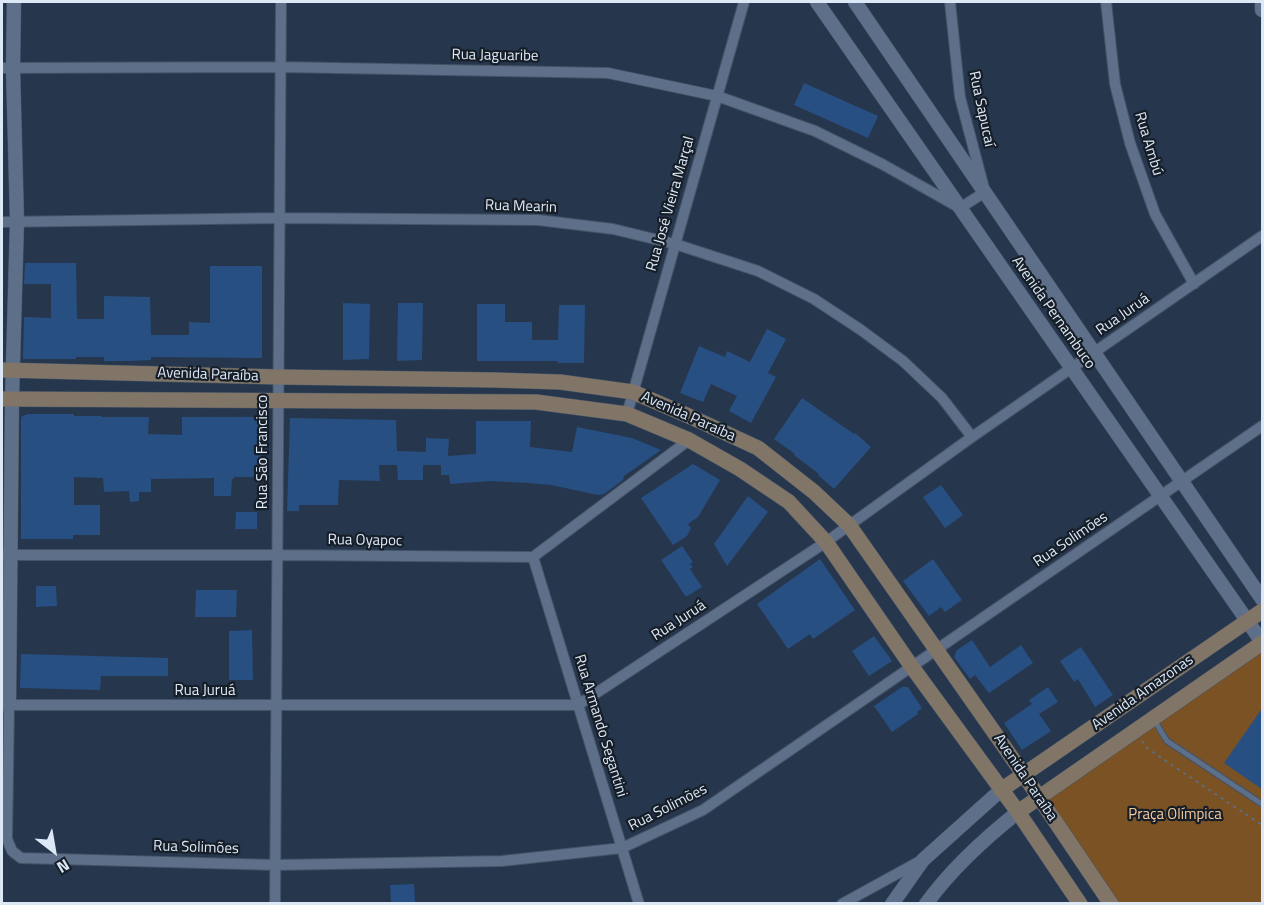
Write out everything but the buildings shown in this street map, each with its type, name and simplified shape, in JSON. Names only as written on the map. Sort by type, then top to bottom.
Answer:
[{"type":"main road","name":"Avenida Paraíba","points":[[7,370],[279,378],[560,382],[633,392],[758,448],[814,492],[849,525],[1111,903]]},
{"type":"main road","points":[[471,380],[472,402]]},
{"type":"main road","name":"Avenida Paraíba","points":[[7,399],[536,402],[627,414],[688,440],[740,469],[789,502],[826,542],[1080,903]]},
{"type":"main road","name":"Avenida Amazonas","points":[[1001,790],[1263,611]]},
{"type":"main road","name":"Avenida Amazonas","points":[[1018,812],[1263,643]]},
{"type":"street","points":[[5,705],[7,370],[17,221],[7,68],[14,2]]},
{"type":"street","name":"Rua São Francisco","points":[[276,903],[281,2]]},
{"type":"street","name":"Rua José Vieira Marçal","points":[[627,414],[744,2]]},
{"type":"street","name":"Avenida Pernambuco","points":[[817,2],[1263,643]]},
{"type":"street","name":"Avenida Pernambuco","points":[[855,2],[1263,599]]},
{"type":"street","name":"Rua Sapucaí","points":[[950,2],[960,97],[985,192]]},
{"type":"street","name":"Rua Ambú","points":[[1106,2],[1115,84],[1130,143],[1155,214],[1194,284]]},
{"type":"street","points":[[1262,2],[1263,10]]},
{"type":"street","name":"Rua Jaguaribe","points":[[7,68],[281,67],[608,73],[717,96],[815,131],[882,164],[960,207]]},
{"type":"street","points":[[960,207],[985,192]]},
{"type":"street","name":"Rua Mearin","points":[[2,222],[280,218],[538,220],[613,229],[675,244],[758,271],[814,299],[903,361],[942,398],[972,437]]},
{"type":"street","name":"Rua Juruá","points":[[5,705],[578,705],[826,542],[972,437],[1263,236]]},
{"type":"street","name":"Rua Solimões","points":[[5,705],[7,839],[12,851],[21,858],[276,865],[502,861],[622,848],[703,810],[1263,426]]},
{"type":"street","points":[[532,557],[688,440]]},
{"type":"street","name":"Rua Oyapoc","points":[[6,555],[532,557]]},
{"type":"street","name":"Rua Armando Segantini","points":[[532,557],[639,903]]},
{"type":"street","points":[[842,903],[922,860],[1001,790]]},
{"type":"street","points":[[926,903],[939,885],[984,839],[1018,812]]},
{"type":"street","points":[[892,903],[922,860]]},
{"type":"lane","points":[[1153,718],[1167,741],[1263,804]]},
{"type":"path","points":[[1135,731],[1148,750],[1263,825]]},
{"type":"green space","name":"Praça Olímpica","points":[[1262,648],[1262,903],[1116,903],[1045,797]]}]
